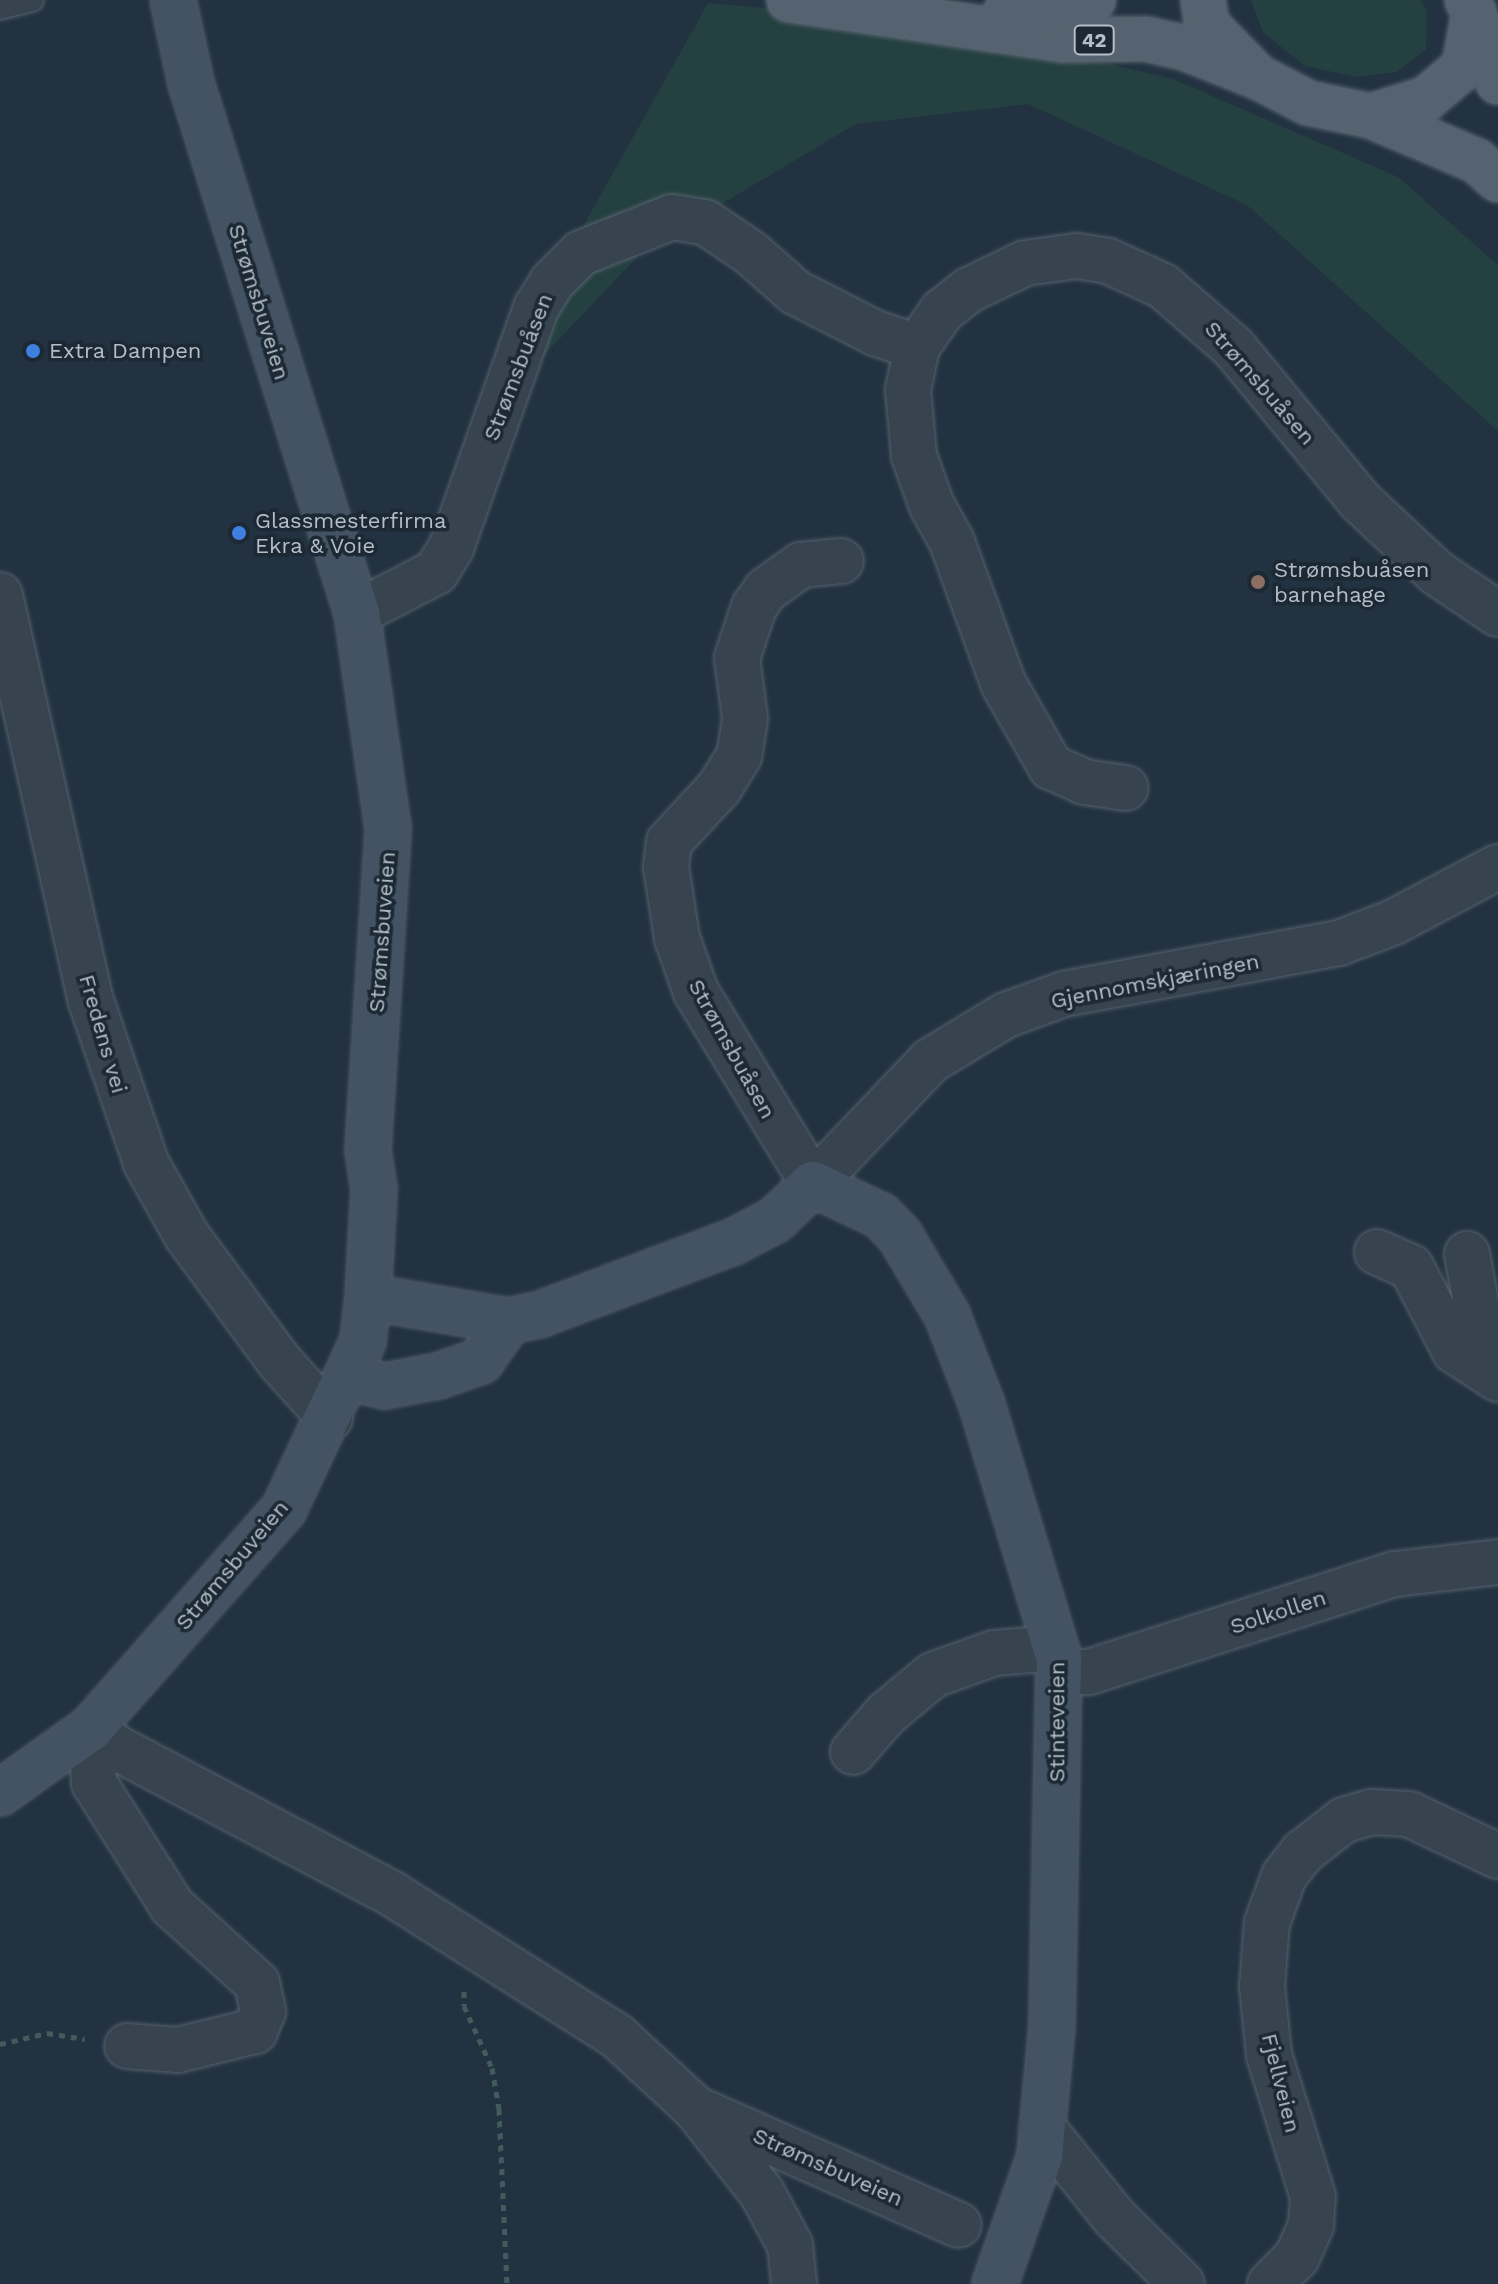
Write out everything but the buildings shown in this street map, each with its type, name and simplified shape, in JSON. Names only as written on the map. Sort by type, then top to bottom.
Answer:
[{"type":"main road","name":"42","points":[[789,0],[1063,40],[1146,39],[1185,48],[1258,77],[1308,103],[1371,116],[1477,161],[1498,180]]},
{"type":"main road","name":"42","points":[[925,19],[1067,9],[1093,0]]},
{"type":"main road","name":"42","points":[[1203,0],[1207,25],[1258,77]]},
{"type":"main road","name":"42","points":[[1371,116],[1426,99],[1464,67],[1470,6]]},
{"type":"main road","name":"42","points":[[1470,6],[1498,82]]},
{"type":"street","name":"Strømsbuveien","points":[[0,1793],[91,1728],[284,1509],[330,1418],[363,1341],[368,1297],[374,1189],[368,1150],[388,828],[357,613],[188,72],[173,0]]},
{"type":"street","name":"Strømsbuveien","points":[[188,72],[195,0]]},
{"type":"street","name":"Strømsbuåsen","points":[[357,613],[436,572],[451,548],[536,308],[552,282],[581,253],[654,221],[672,217],[705,222],[751,253],[795,292],[875,333],[917,347],[942,311],[969,290],[1025,263],[1077,256],[1108,261],[1163,286],[1234,348],[1360,501],[1437,573],[1498,614]]},
{"type":"street","points":[[917,347],[908,390],[914,456],[932,506],[952,542],[1003,683],[1051,767],[1084,782],[1126,788]]},
{"type":"street","name":"Strømsbuåsen","points":[[813,1184],[696,992],[677,938],[666,867],[669,842],[719,788],[739,756],[745,719],[737,658],[754,607],[766,590],[801,565],[841,561]]},
{"type":"street","name":"Fredens vei","points":[[0,595],[91,1001],[146,1163],[187,1236],[280,1362],[330,1418]]},
{"type":"street","name":"Gjennomskjæringen","points":[[368,1297],[509,1321],[733,1242],[775,1220],[930,1061],[1006,1015],[1064,994],[1339,943],[1394,922],[1498,867]]},
{"type":"street","name":"Stinteveien","points":[[813,1184],[881,1216],[900,1236],[947,1315],[981,1402],[1058,1661],[1052,2026],[1040,2156],[995,2284]]},
{"type":"street","points":[[1377,1252],[1411,1267],[1455,1351],[1498,1376]]},
{"type":"street","points":[[1467,1254],[1480,1324],[1498,1376]]},
{"type":"street","points":[[348,1377],[385,1386],[438,1376],[481,1361],[509,1321]]},
{"type":"street","name":"Solkollen","points":[[853,1752],[886,1714],[933,1675],[994,1653],[1058,1661],[1089,1672],[1395,1574],[1498,1562]]},
{"type":"street","name":"Strømsbuveien","points":[[91,1728],[115,1747],[394,1895],[617,2036],[696,2109],[762,2193],[790,2245],[794,2284]]},
{"type":"street","points":[[91,1728],[94,1783],[172,1906],[257,1983],[263,2011],[255,2031],[178,2050],[127,2046]]},
{"type":"street","name":"Fjellveien","points":[[1270,2284],[1297,2257],[1311,2225],[1313,2197],[1269,2055],[1262,1986],[1267,1923],[1284,1876],[1303,1852],[1344,1820],[1372,1812],[1409,1814],[1498,1856]]},
{"type":"street","name":"Strømsbuveien","points":[[696,2109],[959,2225]]},
{"type":"street","points":[[1042,2127],[1114,2217],[1182,2284]]},
{"type":"lane","points":[[0,8],[32,0]]},
{"type":"path","points":[[477,1948],[464,1981],[464,2006],[495,2082],[507,2284]]},
{"type":"path","points":[[0,2044],[47,2033],[127,2046]]},
{"type":"green space","points":[[1251,0],[1420,0],[1427,10],[1426,49],[1397,72],[1356,77],[1305,66],[1263,32]]},
{"type":"green space","points":[[708,3],[932,23],[1173,79],[1398,177],[1498,265],[1498,431],[1247,205],[1028,104],[856,124],[643,251],[509,392],[557,273]]},
{"type":"place","name":"Extra Dampen","points":[[33,351]]},
{"type":"place","name":"Glassmesterfirma Ekra & Voie","points":[[239,533]]},
{"type":"place","name":"Strømsbuåsen barnehage","points":[[1258,582]]}]
